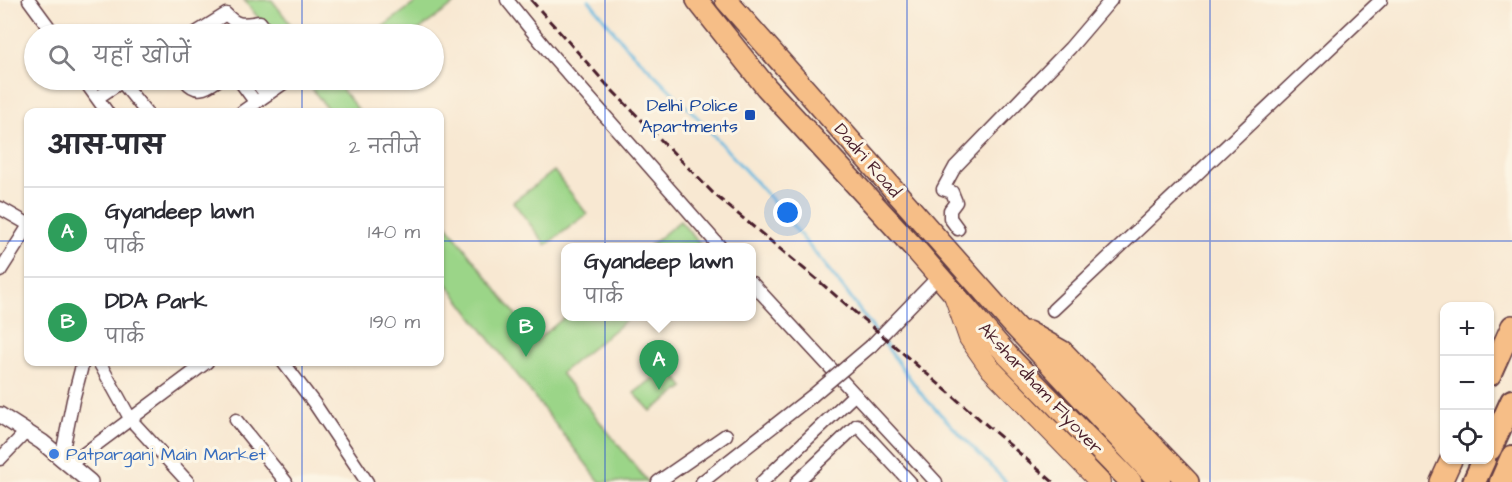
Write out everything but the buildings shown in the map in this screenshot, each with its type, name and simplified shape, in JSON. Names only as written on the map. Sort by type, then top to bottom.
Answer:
[{"type":"highway","name":"Dadri Road","points":[[697,0],[766,87],[953,292]]},
{"type":"highway","name":"Dadri Road","points":[[726,0],[1010,321]]},
{"type":"highway","name":"Akshardham Flyover","points":[[953,292],[1009,357],[1131,482]]},
{"type":"highway","name":"Akshardham Flyover","points":[[1010,321],[1160,482]]},
{"type":"highway","points":[[1010,321],[1063,352],[1188,482]]},
{"type":"highway","points":[[1494,366],[1512,326]]},
{"type":"highway","points":[[1494,440],[1512,401]]},
{"type":"highway","points":[[1501,482],[1512,458]]},
{"type":"highway","points":[[1441,482],[1449,464]]},
{"type":"highway","points":[[1474,482],[1482,464]]},
{"type":"main road","points":[[953,292],[969,338],[990,368],[1100,482]]},
{"type":"street","points":[[29,0],[47,24]]},
{"type":"street","points":[[507,0],[549,52],[717,243]]},
{"type":"street","points":[[958,229],[950,218],[950,210],[956,202],[952,192],[943,189],[955,167],[1070,48],[1111,0]]},
{"type":"street","points":[[1053,310],[1381,0]]},
{"type":"street","points":[[210,24],[226,14],[233,22],[240,24],[260,22],[262,24]]},
{"type":"street","points":[[91,90],[103,106],[115,90]]},
{"type":"street","points":[[130,90],[143,108]]},
{"type":"street","points":[[250,90],[261,99]]},
{"type":"street","points":[[258,90],[261,99]]},
{"type":"street","points":[[248,108],[274,90]]},
{"type":"street","points":[[0,208],[24,223]]},
{"type":"street","points":[[0,270],[24,231]]},
{"type":"street","points":[[702,482],[812,396],[871,346],[939,276]]},
{"type":"street","points":[[756,287],[936,482]]},
{"type":"street","points":[[65,462],[72,400],[82,366]]},
{"type":"street","points":[[101,366],[131,420],[188,482]]},
{"type":"street","points":[[65,462],[131,420],[202,366]]},
{"type":"street","points":[[286,366],[314,403],[366,482]]},
{"type":"street","points":[[762,482],[855,394]]},
{"type":"street","points":[[797,482],[871,411]]},
{"type":"street","points":[[0,415],[27,432],[90,482]]},
{"type":"street","points":[[236,420],[286,482]]},
{"type":"street","points":[[857,425],[910,482]]},
{"type":"street","points":[[0,459],[27,432]]},
{"type":"street","points":[[658,482],[726,435]]},
{"type":"green space","points":[[244,0],[272,0],[290,24],[263,24]]},
{"type":"green space","points":[[419,0],[460,0],[427,24],[387,24]]},
{"type":"green space","points":[[313,90],[342,90],[357,108],[327,108]]},
{"type":"green space","points":[[554,171],[587,214],[546,245],[513,202]]},
{"type":"green space","points":[[444,221],[536,341],[561,320],[625,321],[561,373],[648,482],[600,482],[444,280]]},
{"type":"green space","points":[[680,221],[699,243],[653,243]]},
{"type":"green space","points":[[668,367],[684,387],[651,411],[634,393]]},
{"type":"waterway","points":[[589,0],[625,45],[698,118],[772,200],[877,334]]},
{"type":"waterway","points":[[881,339],[922,395],[1006,482]]},
{"type":"railway","points":[[531,0],[607,85],[715,195],[1053,482]]},
{"type":"place","name":"Delhi Police Apartments","points":[[750,115]]},
{"type":"place","name":"DDA Park","points":[[526,357]]},
{"type":"place","name":"Gyandeep lawn","points":[[659,390]]},
{"type":"place","name":"Patparganj Main Market","points":[[54,454]]}]
